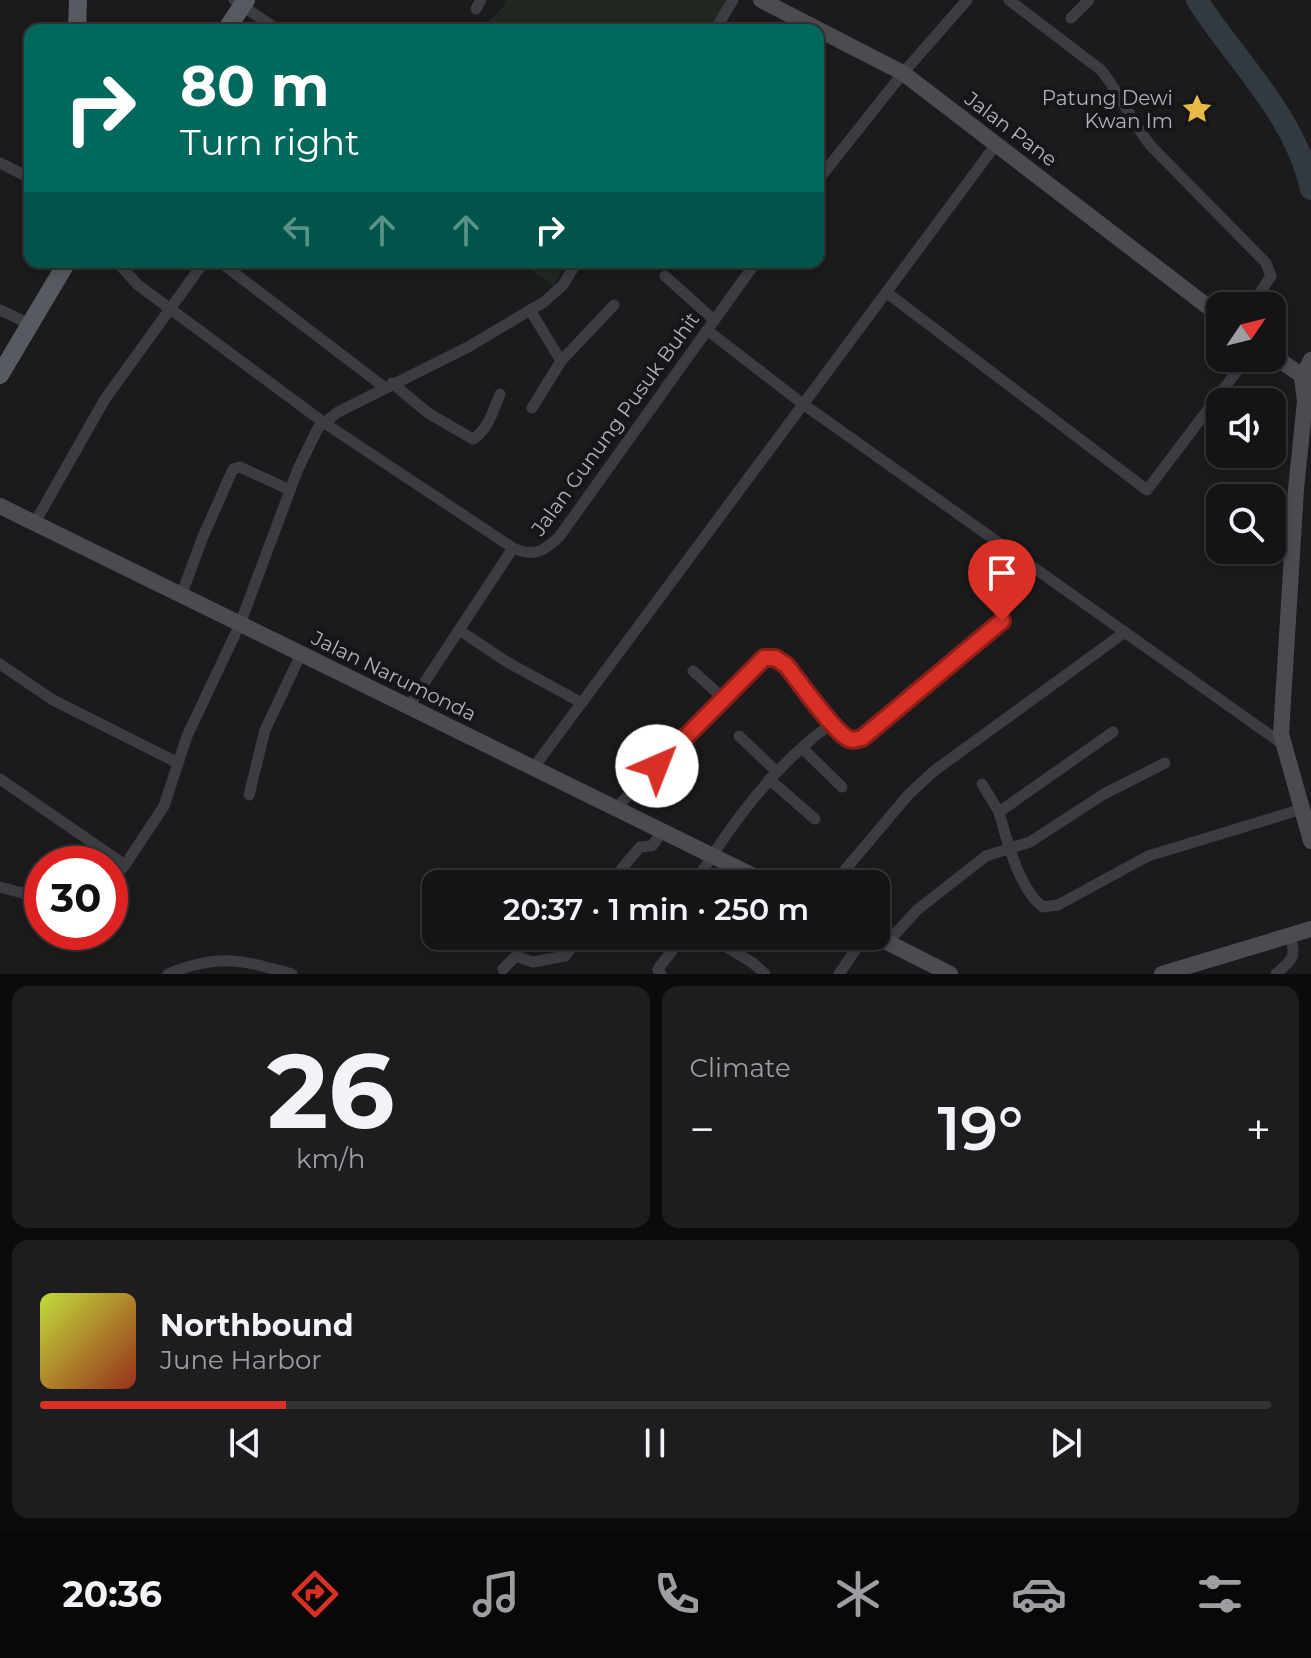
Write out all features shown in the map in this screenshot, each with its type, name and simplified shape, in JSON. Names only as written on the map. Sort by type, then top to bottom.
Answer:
[{"type":"main road","points":[[77,24],[78,0]]},
{"type":"main road","points":[[229,24],[241,2]]},
{"type":"main road","points":[[0,375],[61,268]]},
{"type":"street","points":[[719,24],[733,0]]},
{"type":"street","name":"Jalan Pane","points":[[761,0],[808,24]]},
{"type":"street","points":[[824,172],[903,73],[967,0]]},
{"type":"street","points":[[1009,0],[1101,70],[1142,136],[1266,263],[1271,276],[1260,292]]},
{"type":"street","points":[[1071,18],[1089,0]]},
{"type":"street","points":[[241,2],[270,24]]},
{"type":"street","name":"Jalan Pane","points":[[824,32],[903,73],[1206,305]]},
{"type":"street","points":[[534,767],[997,143]]},
{"type":"street","points":[[0,163],[24,175]]},
{"type":"street","name":"Jalan Gunung Pusuk Buhit","points":[[122,268],[138,285],[169,309],[323,422],[513,548],[533,554],[545,551],[559,537],[752,268]]},
{"type":"street","points":[[34,524],[105,399],[200,268]]},
{"type":"street","points":[[228,268],[428,413],[473,439],[490,418],[500,394]]},
{"type":"street","points":[[128,860],[164,806],[187,736],[240,624],[310,440],[323,422],[388,385],[468,347],[530,310],[554,295],[573,268]]},
{"type":"street","points":[[665,276],[711,325],[803,404],[1284,745]]},
{"type":"street","points":[[886,292],[1147,490],[1236,372]]},
{"type":"street","points":[[532,408],[561,361],[614,305]]},
{"type":"street","points":[[0,310],[30,324]]},
{"type":"street","points":[[530,310],[561,361]]},
{"type":"street","points":[[1311,360],[1296,489],[1281,734],[1311,841]]},
{"type":"street","points":[[1286,365],[1307,379]]},
{"type":"street","points":[[181,596],[233,469],[240,467],[290,490]]},
{"type":"street","name":"Jalan Narumonda","points":[[0,506],[742,870]]},
{"type":"street","points":[[409,706],[513,548]]},
{"type":"street","points":[[616,808],[764,658],[769,656],[786,665],[836,728],[850,740],[862,738],[1002,621]]},
{"type":"street","points":[[459,630],[507,662],[582,703]]},
{"type":"street","points":[[845,870],[909,794],[934,771],[1125,632]]},
{"type":"street","points":[[249,795],[265,730],[301,654]]},
{"type":"street","points":[[0,664],[53,700],[178,763]]},
{"type":"street","points":[[693,671],[723,698]]},
{"type":"street","points":[[703,870],[772,775],[825,729],[836,728]]},
{"type":"street","points":[[999,812],[1113,732]]},
{"type":"street","points":[[739,736],[815,819]]},
{"type":"street","points":[[802,748],[842,787]]},
{"type":"street","points":[[890,932],[986,856],[1030,842],[1104,794],[1165,763]]},
{"type":"street","points":[[0,779],[97,846]]},
{"type":"street","points":[[982,784],[999,812],[1009,848],[1037,903],[1049,908],[1148,856],[1302,809]]},
{"type":"street","points":[[621,870],[640,847],[652,846],[662,832]]},
{"type":"street","points":[[0,887],[24,893]]},
{"type":"street","points":[[1162,974],[1311,929]]},
{"type":"street","points":[[1276,974],[1292,959],[1294,949],[1290,936]]},
{"type":"street","points":[[890,943],[950,974]]},
{"type":"street","points":[[503,969],[516,956],[533,962],[565,956],[570,950]]},
{"type":"street","points":[[661,974],[660,966],[673,950]]},
{"type":"street","points":[[731,950],[765,974]]},
{"type":"street","points":[[839,974],[855,950]]},
{"type":"street","points":[[168,974],[196,962],[224,959],[292,974]]},
{"type":"shaded area","points":[[506,0],[727,0],[713,24],[486,24]]},
{"type":"shaded area","points":[[528,268],[564,268],[553,286]]},
{"type":"waterway","points":[[1197,0],[1278,113],[1303,162],[1311,189]]},
{"type":"place","name":"Patung Dewi Kwan Im","points":[[1197,109]]},
{"type":"route","points":[[657,766],[764,658],[769,656],[786,665],[836,728],[850,740],[855,740],[862,738],[1002,621]]}]
